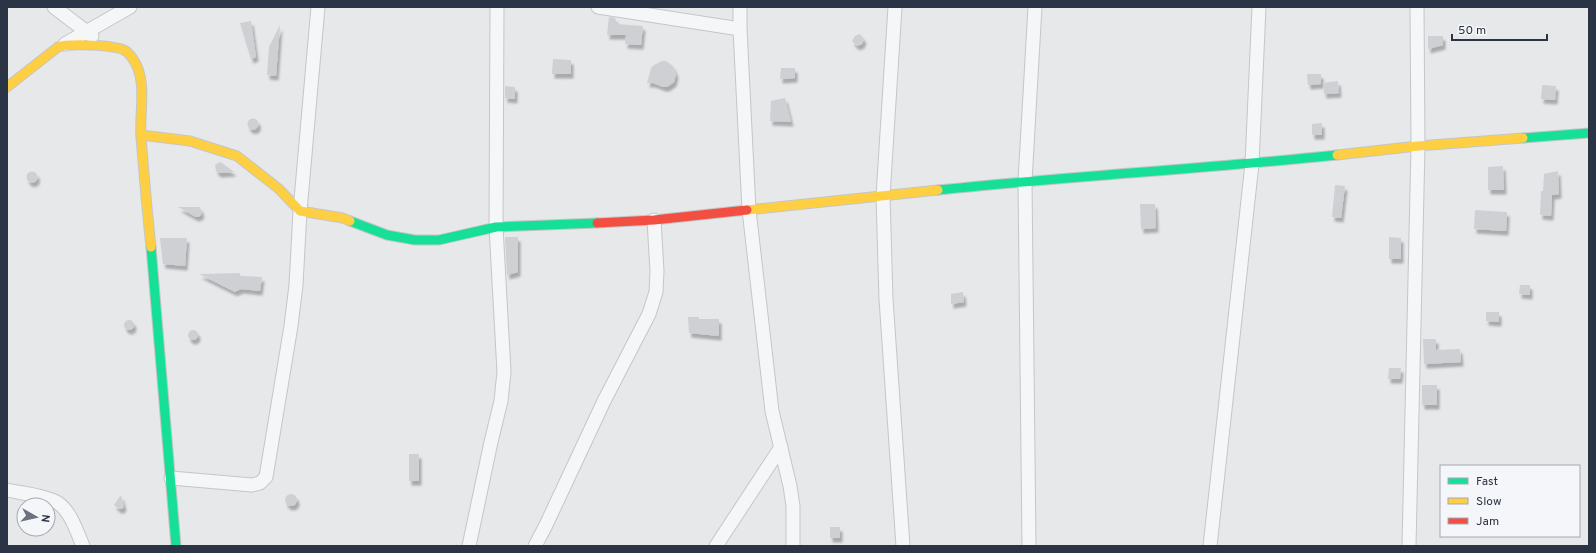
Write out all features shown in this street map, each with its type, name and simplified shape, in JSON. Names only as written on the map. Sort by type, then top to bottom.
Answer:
[{"type":"street","points":[[54,7],[104,46]]},
{"type":"street","points":[[9,84],[58,47],[130,7]]},
{"type":"street","points":[[171,478],[252,485],[260,483],[266,477],[291,326],[296,284],[300,211],[318,7]]},
{"type":"street","points":[[469,546],[501,401],[504,372],[496,227],[497,7]]},
{"type":"street","points":[[598,7],[740,29]]},
{"type":"street","points":[[740,7],[749,210],[767,380],[772,411],[794,506],[793,546]]},
{"type":"street","points":[[895,7],[883,196],[886,299],[903,546]]},
{"type":"street","points":[[1029,546],[1025,181],[1035,7]]},
{"type":"street","points":[[1210,546],[1252,164],[1259,7]]},
{"type":"street","points":[[1408,546],[1418,146],[1418,8]]},
{"type":"street","points":[[64,44],[104,46],[117,48],[128,52],[138,69],[141,79],[141,135],[176,546]]},
{"type":"street","points":[[141,135],[190,141],[237,156],[279,189],[300,211],[343,218],[387,235],[415,240],[439,240],[496,227],[654,220],[1025,181],[1252,164],[1418,146],[1589,133]]},
{"type":"street","points":[[535,546],[604,401],[649,314],[656,292],[657,271],[654,220]]},
{"type":"street","points":[[716,546],[781,447]]},
{"type":"street","points":[[7,490],[58,503],[66,512],[75,527],[83,546]]},
{"type":"building","points":[[609,17],[615,18],[617,24],[643,26],[641,45],[625,44],[626,35],[607,35]]},
{"type":"building","points":[[251,21],[256,57],[251,59],[240,23]]},
{"type":"building","points":[[280,25],[276,76],[267,75],[269,47]]},
{"type":"building","points":[[860,34],[864,39],[862,44],[857,46],[852,41],[855,36]]},
{"type":"building","points":[[1428,36],[1443,36],[1443,45],[1428,49]]},
{"type":"building","points":[[553,59],[571,60],[571,74],[552,74]]},
{"type":"building","points":[[662,61],[666,61],[673,66],[676,74],[674,82],[667,87],[647,83],[651,68]]},
{"type":"building","points":[[781,68],[795,68],[795,78],[780,79]]},
{"type":"building","points":[[1307,74],[1321,74],[1321,84],[1308,85]]},
{"type":"building","points":[[1338,81],[1339,93],[1324,94],[1323,83]]},
{"type":"building","points":[[1542,85],[1556,86],[1555,100],[1541,99]]},
{"type":"building","points":[[505,86],[515,87],[515,99],[505,98]]},
{"type":"building","points":[[785,98],[791,122],[770,121],[771,101]]},
{"type":"building","points":[[251,119],[255,119],[257,120],[257,128],[251,129],[248,126],[248,122]]},
{"type":"building","points":[[1322,123],[1322,135],[1312,135],[1312,124]]},
{"type":"building","points":[[220,162],[234,172],[219,173],[216,171],[215,165]]},
{"type":"building","points":[[1503,166],[1504,190],[1488,190],[1488,167]]},
{"type":"building","points":[[1558,171],[1559,194],[1552,195],[1551,216],[1540,215],[1541,191],[1543,191],[1544,174]]},
{"type":"building","points":[[30,172],[34,172],[36,173],[36,181],[30,182],[27,179],[27,175]]},
{"type":"building","points":[[1335,185],[1345,186],[1341,218],[1332,217]]},
{"type":"building","points":[[1140,204],[1155,204],[1156,228],[1141,229]]},
{"type":"building","points":[[178,207],[200,207],[202,213],[200,216],[196,217]]},
{"type":"building","points":[[1475,210],[1507,212],[1506,231],[1474,229]]},
{"type":"building","points":[[505,237],[518,237],[518,272],[507,275]]},
{"type":"building","points":[[1389,237],[1401,238],[1401,259],[1389,259]]},
{"type":"building","points":[[160,238],[187,238],[185,266],[163,264]]},
{"type":"building","points":[[240,273],[240,276],[262,277],[260,291],[241,289],[234,292],[232,289],[233,291],[199,274]]},
{"type":"building","points":[[1520,285],[1530,285],[1530,295],[1519,294]]},
{"type":"building","points":[[963,292],[964,302],[951,304],[951,294]]},
{"type":"building","points":[[1486,312],[1499,312],[1499,322],[1486,321]]},
{"type":"building","points":[[688,317],[699,317],[699,319],[719,319],[719,336],[689,333]]},
{"type":"building","points":[[127,320],[131,320],[133,321],[133,329],[127,330],[124,327],[124,323]]},
{"type":"building","points":[[191,330],[195,330],[197,331],[197,339],[191,340],[188,337],[188,333]]},
{"type":"building","points":[[1423,339],[1436,339],[1436,350],[1460,349],[1461,362],[1424,364]]},
{"type":"building","points":[[1389,368],[1401,368],[1400,379],[1388,379]]},
{"type":"building","points":[[1422,385],[1437,385],[1437,405],[1422,405]]},
{"type":"building","points":[[409,454],[419,454],[419,481],[409,481]]},
{"type":"building","points":[[289,494],[293,494],[297,500],[293,506],[289,506],[285,502],[285,498]]},
{"type":"building","points":[[121,495],[124,506],[122,509],[119,509],[114,505]]},
{"type":"building","points":[[830,527],[840,527],[840,538],[830,538]]},
{"type":"traffic: fast","points":[[1523,138],[1589,133]]},
{"type":"traffic: fast","points":[[938,190],[1337,155]]},
{"type":"traffic: fast","points":[[350,221],[387,235],[415,240],[439,240],[496,227],[597,223]]},
{"type":"traffic: fast","points":[[151,247],[176,546]]},
{"type":"traffic: slow","points":[[7,87],[58,47],[72,45],[101,46],[118,48],[129,54],[138,68],[142,87],[141,137],[151,247]]},
{"type":"traffic: slow","points":[[141,135],[190,141],[237,156],[279,189],[300,211],[343,218],[350,221]]},
{"type":"traffic: slow","points":[[1337,155],[1418,146],[1523,138]]},
{"type":"traffic: slow","points":[[747,210],[938,190]]},
{"type":"traffic: jam","points":[[597,223],[654,220],[747,210]]}]
